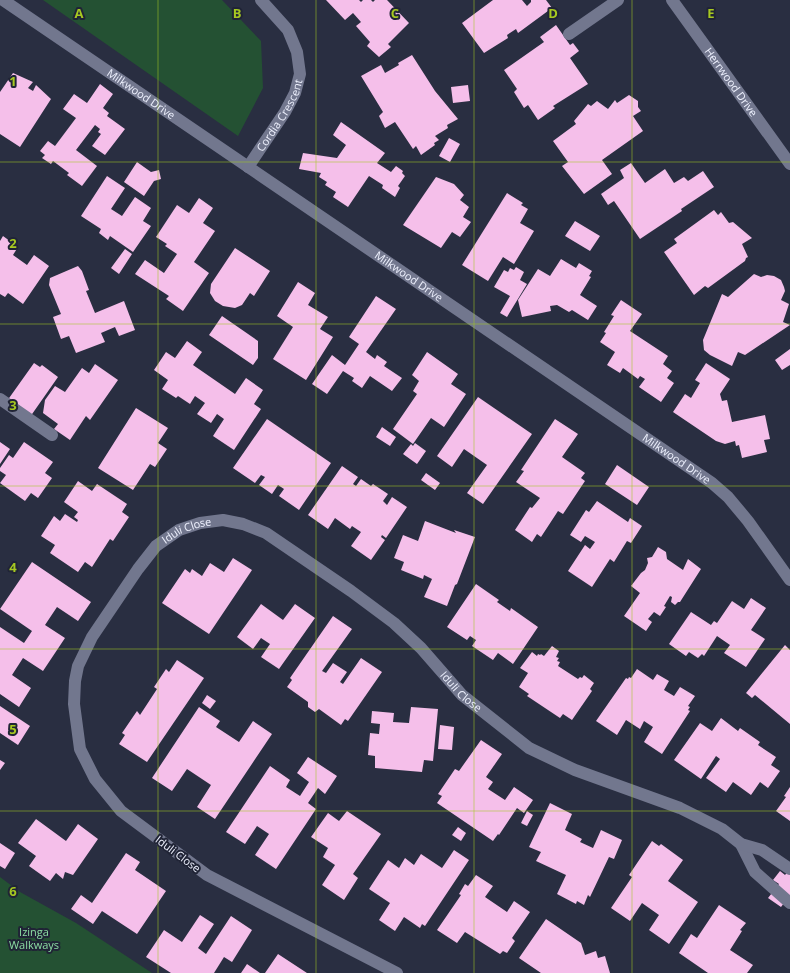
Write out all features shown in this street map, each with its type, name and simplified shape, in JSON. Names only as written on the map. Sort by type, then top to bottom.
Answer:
[{"type":"street","name":"Milkwood Drive","points":[[3,0],[712,483],[733,503],[790,580]]},
{"type":"street","name":"Cordia Crescent","points":[[248,167],[285,112],[295,93],[300,74],[297,52],[288,30],[261,0]]},
{"type":"street","points":[[569,34],[618,0]]},
{"type":"street","name":"Herrwood Drive","points":[[672,0],[790,164]]},
{"type":"street","points":[[0,399],[52,435]]},
{"type":"street","name":"Iduli Close","points":[[397,973],[207,875],[121,811],[95,779],[80,750],[74,704],[75,681],[78,666],[92,637],[138,569],[156,546],[179,530],[200,523],[223,520],[243,524],[266,533],[351,591],[394,623],[421,648],[462,695],[529,748],[575,770],[680,808],[722,829],[741,844],[762,850],[790,870]]},
{"type":"street","name":"Iduli Close","points":[[741,844],[755,872],[790,904]]},
{"type":"green space","points":[[43,0],[222,0],[261,41],[263,88],[238,136]]},
{"type":"green space","name":"Izinga Walkways","points":[[0,877],[20,892],[76,923],[152,973],[0,973]]},
{"type":"building","points":[[326,0],[359,0],[361,2],[363,0],[371,0],[373,2],[375,0],[387,0],[409,23],[388,44],[391,47],[379,57],[367,46],[370,42],[356,26],[361,22],[353,13],[345,20]]},
{"type":"building","points":[[493,0],[522,0],[527,6],[531,0],[546,0],[552,8],[518,33],[516,29],[507,35],[508,38],[484,53],[462,23]]},
{"type":"building","points":[[556,25],[570,45],[573,43],[579,51],[570,58],[588,84],[553,106],[555,108],[538,120],[528,105],[524,108],[514,92],[517,89],[504,70],[544,42],[540,37]]},
{"type":"building","points":[[412,55],[435,91],[458,119],[447,125],[448,128],[435,136],[439,140],[434,143],[435,145],[421,155],[416,146],[413,149],[395,122],[385,128],[379,116],[383,112],[361,76],[381,65],[385,73]]},
{"type":"building","points":[[13,73],[33,82],[28,88],[33,91],[36,85],[51,99],[20,147],[0,134],[0,92]]},
{"type":"building","points":[[100,84],[113,94],[103,108],[109,113],[107,116],[125,129],[105,155],[92,146],[101,134],[98,132],[100,129],[95,125],[76,150],[97,166],[82,186],[67,175],[69,173],[53,161],[51,164],[42,158],[45,155],[40,151],[48,141],[55,146],[76,118],[63,109],[74,94],[87,103]]},
{"type":"building","points":[[468,85],[470,101],[453,103],[451,87]]},
{"type":"building","points":[[629,95],[638,101],[638,107],[641,111],[633,116],[643,131],[602,160],[612,174],[584,194],[562,166],[568,162],[553,141],[576,124],[574,121],[588,104],[591,106],[597,101],[608,109],[615,100],[617,103]]},
{"type":"building","points":[[341,122],[385,153],[377,163],[391,172],[396,166],[403,171],[402,173],[405,176],[398,186],[400,188],[395,197],[382,188],[383,185],[369,176],[348,207],[333,197],[336,192],[325,185],[327,182],[319,177],[321,173],[299,169],[303,153],[337,158],[346,145],[333,135]]},
{"type":"building","points":[[449,138],[460,144],[450,162],[439,156]]},
{"type":"building","points":[[137,162],[151,172],[159,170],[161,179],[154,181],[144,196],[124,182]]},
{"type":"building","points":[[631,163],[645,183],[665,169],[674,183],[684,177],[688,181],[703,171],[714,187],[681,209],[682,211],[640,239],[614,201],[608,205],[601,194],[624,178],[620,170]]},
{"type":"building","points":[[107,176],[125,188],[111,209],[122,216],[135,197],[151,208],[143,221],[151,226],[133,252],[110,236],[108,240],[99,233],[101,229],[81,216]]},
{"type":"building","points":[[436,177],[454,184],[464,195],[460,200],[469,207],[463,217],[471,222],[460,237],[452,232],[441,248],[403,225]]},
{"type":"building","points":[[507,193],[523,203],[521,205],[528,209],[520,223],[534,231],[514,264],[503,257],[488,281],[462,265]]},
{"type":"building","points":[[199,198],[213,208],[203,223],[215,231],[194,262],[209,273],[183,311],[166,299],[169,296],[135,274],[145,260],[164,273],[177,254],[165,246],[167,244],[156,237],[177,205],[189,213]]},
{"type":"building","points":[[714,210],[718,215],[721,212],[729,223],[733,222],[752,238],[742,244],[748,257],[745,261],[708,288],[705,286],[694,295],[664,252],[677,243],[674,239]]},
{"type":"building","points":[[575,221],[600,236],[590,251],[565,236]]},
{"type":"building","points":[[3,236],[18,247],[13,255],[27,265],[34,255],[49,266],[23,304],[8,293],[5,297],[0,294],[0,241]]},
{"type":"building","points":[[235,248],[270,271],[254,296],[250,293],[242,305],[235,308],[223,306],[215,301],[210,293],[211,284]]},
{"type":"building","points":[[125,249],[132,254],[119,274],[111,268]]},
{"type":"building","points":[[561,259],[576,268],[579,263],[592,271],[589,276],[591,277],[580,295],[597,306],[588,320],[572,310],[569,312],[557,305],[550,306],[551,311],[522,317],[518,300],[538,269],[550,276]]},
{"type":"building","points":[[78,266],[82,271],[89,290],[86,291],[95,313],[124,301],[135,330],[119,336],[115,327],[101,333],[105,342],[76,353],[69,336],[61,339],[53,317],[61,314],[49,285],[50,278]]},
{"type":"building","points":[[516,267],[524,272],[520,280],[527,284],[507,317],[500,313],[510,296],[494,287],[504,270],[508,272],[510,268],[514,270]]},
{"type":"building","points":[[754,274],[761,277],[767,275],[774,276],[781,280],[785,291],[781,300],[789,304],[783,322],[790,325],[745,355],[738,352],[732,366],[710,355],[704,350],[703,340],[722,294],[728,297]]},
{"type":"building","points":[[298,282],[315,293],[308,305],[328,317],[320,329],[333,337],[306,380],[273,359],[293,327],[277,316]]},
{"type":"building","points":[[376,296],[396,309],[366,352],[375,359],[377,355],[387,362],[384,366],[402,378],[392,391],[370,376],[362,388],[352,381],[354,378],[343,371],[327,394],[312,384],[332,355],[345,365],[359,344],[349,337]]},
{"type":"building","points":[[621,300],[642,314],[630,331],[668,356],[663,364],[672,371],[667,378],[674,383],[661,402],[639,387],[645,379],[640,376],[638,379],[623,368],[620,373],[607,365],[615,352],[600,342],[606,333],[604,332],[614,316],[611,315]]},
{"type":"building","points":[[222,316],[258,341],[258,358],[253,365],[209,335]]},
{"type":"building","points":[[187,341],[202,352],[193,365],[235,394],[246,378],[263,390],[254,404],[261,409],[234,450],[213,436],[224,419],[217,414],[211,423],[197,414],[205,403],[195,396],[190,404],[178,396],[176,398],[162,389],[168,380],[154,370],[166,352],[175,358]]},
{"type":"building","points":[[790,349],[790,365],[782,370],[775,360]]},
{"type":"building","points":[[427,352],[458,374],[451,384],[466,394],[444,427],[431,418],[413,444],[393,429],[417,394],[413,391],[419,381],[412,375]]},
{"type":"building","points":[[34,363],[40,367],[42,365],[58,377],[30,417],[7,401]]},
{"type":"building","points":[[706,363],[730,379],[720,394],[722,401],[727,400],[732,422],[765,415],[770,439],[764,440],[767,452],[742,458],[739,445],[736,446],[735,441],[725,444],[716,441],[673,412],[685,394],[691,398],[700,383],[695,380]]},
{"type":"building","points":[[95,364],[118,380],[90,420],[86,416],[70,440],[54,429],[58,424],[43,413],[45,400],[55,386],[65,392],[82,368],[89,373]]},
{"type":"building","points":[[478,397],[532,434],[483,504],[467,493],[487,465],[464,449],[452,467],[437,456]]},
{"type":"building","points":[[136,408],[168,428],[158,443],[167,449],[155,467],[150,464],[133,490],[98,468]]},
{"type":"building","points":[[267,419],[331,463],[299,510],[279,496],[284,489],[278,485],[272,494],[259,485],[265,477],[261,475],[255,483],[233,468]]},
{"type":"building","points":[[555,419],[578,434],[562,457],[585,473],[581,478],[585,481],[563,514],[558,511],[541,537],[537,534],[532,542],[515,530],[530,507],[532,508],[540,498],[516,482],[524,471],[521,470]]},
{"type":"building","points":[[382,427],[396,437],[390,446],[376,437]]},
{"type":"building","points":[[0,442],[10,449],[0,464]]},
{"type":"building","points":[[24,442],[53,462],[45,473],[52,478],[38,498],[31,493],[25,501],[0,483],[6,475],[0,471],[0,468],[9,455],[13,458]]},
{"type":"building","points":[[415,443],[426,451],[417,464],[403,454],[411,444],[413,446]]},
{"type":"building","points":[[617,465],[649,487],[637,505],[605,484]]},
{"type":"building","points":[[342,466],[358,477],[353,484],[356,486],[361,479],[371,486],[373,484],[388,494],[383,501],[387,505],[392,497],[407,507],[386,538],[382,535],[381,537],[385,540],[371,560],[351,546],[361,532],[352,526],[350,529],[335,518],[328,529],[308,515]]},
{"type":"building","points":[[426,473],[440,483],[435,490],[421,480]]},
{"type":"building","points":[[78,481],[92,491],[97,484],[127,504],[122,512],[129,517],[113,541],[110,539],[92,567],[85,562],[78,572],[50,553],[55,545],[41,536],[54,516],[60,521],[65,514],[77,522],[78,520],[74,517],[78,512],[64,502]]},
{"type":"building","points":[[597,501],[628,522],[630,518],[642,526],[631,543],[627,541],[614,562],[610,559],[592,587],[568,571],[585,545],[590,549],[595,542],[585,536],[581,542],[570,535],[586,510],[589,512]]},
{"type":"building","points":[[425,521],[456,533],[454,530],[475,537],[447,606],[424,597],[432,579],[424,575],[423,579],[401,570],[404,562],[394,558],[403,535],[418,541]]},
{"type":"building","points":[[658,547],[666,552],[667,559],[683,570],[688,559],[701,569],[680,602],[675,605],[671,602],[672,597],[670,596],[664,606],[666,607],[660,616],[654,612],[648,619],[652,622],[646,631],[624,616],[640,593],[631,586],[645,570],[648,563],[647,558],[652,557]]},
{"type":"building","points":[[233,558],[252,570],[209,634],[162,603],[185,569],[190,573],[192,569],[202,576],[210,563],[224,572]]},
{"type":"building","points":[[32,562],[91,602],[78,621],[57,607],[45,625],[65,638],[43,671],[23,658],[12,675],[31,688],[19,707],[0,694],[0,627],[24,643],[32,631],[0,609]]},
{"type":"building","points":[[476,584],[499,600],[497,602],[510,611],[511,608],[538,627],[513,664],[498,653],[493,660],[472,646],[476,640],[470,636],[467,640],[447,627]]},
{"type":"building","points":[[751,598],[766,608],[751,630],[765,639],[746,667],[724,653],[730,645],[717,636],[704,656],[702,654],[698,658],[689,652],[686,656],[669,644],[691,612],[711,625],[714,621],[717,623],[732,601],[744,609]]},
{"type":"building","points":[[261,604],[283,620],[295,604],[315,618],[279,669],[261,657],[270,644],[261,638],[253,649],[237,637]]},
{"type":"building","points":[[333,616],[352,629],[322,671],[326,673],[333,663],[347,672],[340,682],[343,684],[361,658],[382,672],[348,721],[345,719],[341,725],[319,709],[315,712],[308,707],[308,702],[287,687],[292,680],[290,678]]},
{"type":"building","points":[[785,645],[790,650],[790,724],[755,695],[752,698],[746,693]]},
{"type":"building","points":[[552,646],[559,651],[556,657],[559,658],[557,661],[560,662],[558,666],[578,679],[580,677],[582,678],[584,675],[594,683],[590,689],[592,691],[572,720],[563,714],[560,718],[527,696],[529,694],[519,687],[528,673],[520,668],[532,652],[537,656],[538,654],[541,654],[544,656]]},
{"type":"building","points":[[177,660],[204,678],[147,762],[119,744],[125,735],[122,733],[137,711],[140,715],[157,689],[154,687],[166,669],[169,672]]},
{"type":"building","points":[[637,669],[653,680],[657,674],[669,681],[664,690],[674,696],[680,687],[695,696],[688,706],[690,707],[688,710],[690,711],[662,754],[644,742],[653,727],[644,721],[640,729],[626,720],[617,735],[596,721],[626,678],[631,678]]},
{"type":"building","points":[[207,695],[216,701],[210,709],[202,703]]},
{"type":"building","points":[[0,706],[30,726],[18,745],[0,733]]},
{"type":"building","points":[[199,707],[220,721],[216,727],[239,742],[253,721],[272,734],[215,819],[197,807],[211,785],[187,769],[172,791],[152,778]]},
{"type":"building","points":[[411,707],[438,709],[433,761],[424,760],[422,772],[375,768],[375,756],[368,755],[370,733],[379,734],[380,724],[371,723],[372,711],[394,713],[393,722],[409,723]]},
{"type":"building","points":[[721,718],[738,731],[740,728],[760,742],[758,745],[776,757],[771,765],[780,771],[768,788],[760,782],[751,795],[733,782],[726,792],[706,778],[720,759],[716,756],[701,779],[674,760],[700,723],[712,731]]},
{"type":"building","points":[[440,725],[454,727],[452,750],[438,749]]},
{"type":"building","points":[[481,740],[502,754],[486,777],[493,782],[488,789],[505,800],[514,787],[533,800],[524,813],[517,808],[499,835],[498,834],[493,841],[437,803],[442,796],[438,794],[455,769],[459,771]]},
{"type":"building","points":[[308,757],[337,776],[325,794],[318,788],[308,803],[316,809],[276,869],[255,855],[269,834],[257,826],[245,844],[226,832],[270,766],[290,780],[286,787],[300,796],[309,782],[297,773]]},
{"type":"building","points":[[0,760],[5,763],[0,770]]},
{"type":"building","points":[[790,787],[790,821],[776,811],[786,797],[784,796]]},
{"type":"building","points":[[550,803],[572,814],[565,830],[582,839],[580,842],[593,848],[601,830],[622,840],[614,859],[609,857],[590,897],[588,895],[584,905],[577,901],[576,904],[557,894],[566,875],[536,861],[541,852],[529,847]]},
{"type":"building","points":[[347,811],[381,834],[353,874],[358,878],[344,900],[322,885],[335,865],[323,857],[328,848],[311,837],[328,813],[339,821]]},
{"type":"building","points":[[527,811],[533,815],[527,826],[521,823]]},
{"type":"building","points":[[36,819],[66,841],[78,824],[98,839],[73,875],[65,872],[63,879],[56,873],[50,881],[29,866],[36,856],[18,843]]},
{"type":"building","points":[[458,827],[466,833],[461,841],[452,835]]},
{"type":"building","points":[[652,841],[659,846],[661,844],[683,860],[668,881],[698,902],[669,944],[649,930],[659,915],[642,903],[630,921],[611,908],[632,877],[629,875]]},
{"type":"building","points":[[0,843],[15,853],[5,869],[0,866]]},
{"type":"building","points":[[454,850],[469,860],[425,926],[422,924],[420,928],[404,917],[395,931],[379,920],[390,903],[369,889],[388,860],[399,868],[405,858],[414,865],[421,854],[442,868]]},
{"type":"building","points":[[126,853],[140,862],[135,870],[166,891],[137,934],[102,911],[93,924],[71,909],[81,895],[92,903]]},
{"type":"building","points":[[790,869],[790,895],[781,907],[768,898],[779,884],[773,880],[780,871],[785,875]]},
{"type":"building","points":[[476,875],[493,886],[485,897],[507,912],[514,901],[530,912],[512,938],[515,941],[507,953],[503,951],[500,954],[465,932],[457,943],[437,930],[461,895],[459,894],[465,884],[468,886]]},
{"type":"building","points":[[719,905],[746,923],[740,930],[742,931],[730,950],[753,965],[747,973],[708,973],[679,953],[691,934],[697,938]]},
{"type":"building","points":[[200,915],[214,924],[198,948],[206,954],[231,916],[252,930],[232,962],[224,957],[214,973],[171,973],[146,957],[164,930],[182,942]]},
{"type":"building","points":[[546,919],[581,943],[585,955],[596,951],[598,958],[605,956],[610,973],[541,973],[519,958]]},
{"type":"building","points":[[278,954],[307,973],[265,973]]},
{"type":"building","points":[[247,964],[260,973],[241,973]]}]
